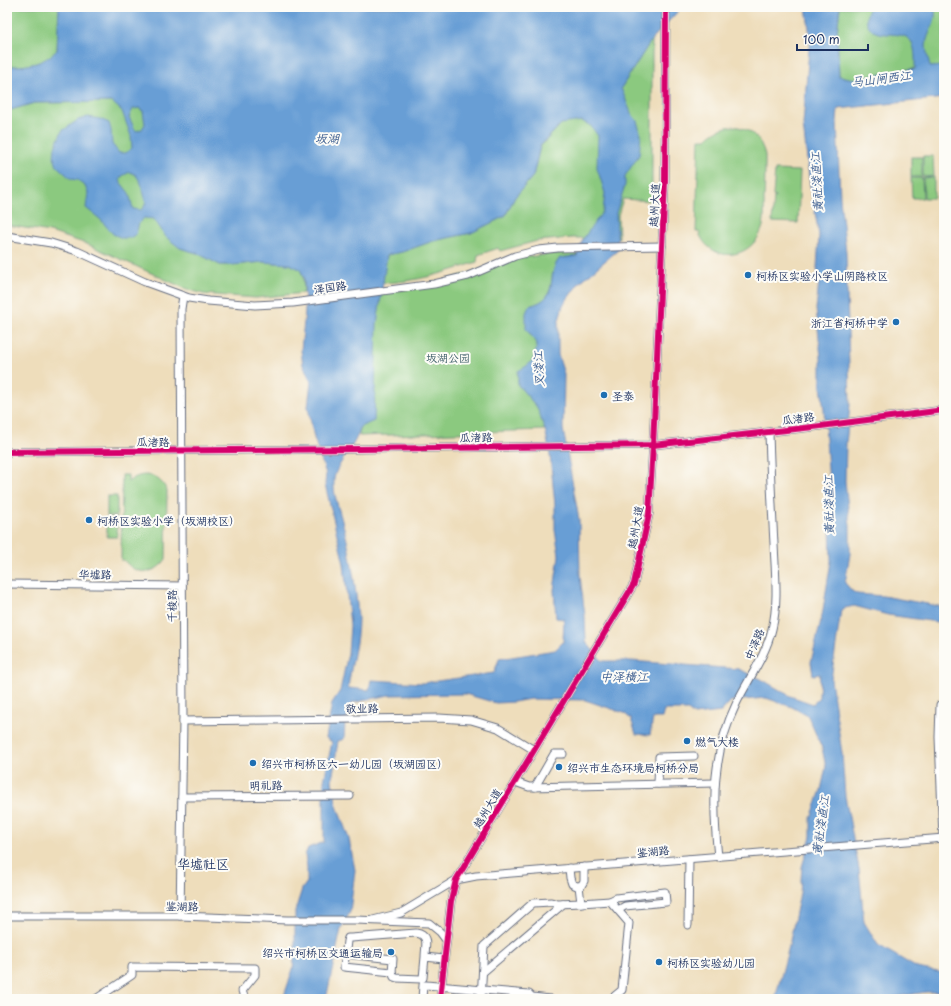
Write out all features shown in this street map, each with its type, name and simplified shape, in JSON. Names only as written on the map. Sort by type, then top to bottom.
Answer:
[{"type":"street","name":"越州大道","points":[[440,999],[451,902],[456,880],[615,618],[634,584],[649,514],[653,445],[665,181],[666,7]]},
{"type":"street","name":"泽国路","points":[[7,236],[52,243],[77,251],[145,282],[183,296],[208,301],[236,304],[273,305],[434,284],[468,276],[521,254],[558,248],[662,246]]},
{"type":"street","name":"千梭路","points":[[180,916],[183,721],[181,309],[183,296]]},
{"type":"street","name":"瓜渚路","points":[[7,452],[313,450],[653,445],[813,427],[944,410]]},
{"type":"street","name":"中泽路","points":[[718,856],[715,783],[721,745],[725,730],[737,703],[766,649],[775,614],[776,580],[769,432]]},
{"type":"street","name":"华墟路","points":[[7,584],[182,586]]},
{"type":"street","points":[[944,705],[940,705],[939,737],[944,838]]},
{"type":"street","name":"敬业路","points":[[183,721],[439,718],[471,720],[498,728],[534,750]]},
{"type":"street","points":[[535,787],[554,754],[563,754]]},
{"type":"street","points":[[658,784],[659,757],[694,756]]},
{"type":"street","points":[[515,782],[529,787],[715,783]]},
{"type":"street","name":"明礼路","points":[[182,797],[350,796]]},
{"type":"street","name":"鉴湖路","points":[[7,916],[180,916],[287,920],[373,920],[401,913],[456,880],[476,876],[944,838]]},
{"type":"street","points":[[688,925],[689,859]]},
{"type":"street","points":[[579,886],[582,886],[584,881],[584,867]]},
{"type":"street","points":[[569,868],[572,884],[579,886]]},
{"type":"street","points":[[579,886],[580,903]]},
{"type":"street","points":[[480,999],[482,990],[484,946],[534,903],[552,902],[563,904],[610,901],[616,898],[665,892],[666,902],[625,906],[618,910]]},
{"type":"street","points":[[610,901],[629,923],[622,990],[611,999]]},
{"type":"street","points":[[482,972],[563,904]]},
{"type":"street","points":[[373,920],[429,923],[440,932],[446,940]]},
{"type":"street","points":[[390,921],[390,935]]},
{"type":"street","points":[[346,954],[393,959],[392,972],[394,977],[421,979],[423,978],[425,957],[426,939],[424,936],[416,933],[348,938],[344,967],[392,972]]},
{"type":"street","points":[[425,957],[444,959]]},
{"type":"street","points":[[96,999],[132,975],[132,967],[255,968],[255,976],[242,991],[245,999]]},
{"type":"street","points":[[422,999],[423,985],[529,994],[532,997],[550,999]]},
{"type":"green space","points":[[7,7],[59,7],[57,50],[46,59],[34,64],[7,66]]},
{"type":"green space","points":[[840,7],[944,7],[944,66],[909,69],[854,79],[839,76],[837,33]]},
{"type":"green space","points":[[652,39],[652,201],[623,199],[618,215],[619,238],[572,238],[537,241],[500,251],[498,248],[478,255],[477,262],[453,270],[419,279],[382,283],[387,255],[402,252],[433,241],[471,233],[505,216],[515,197],[533,176],[540,147],[561,124],[621,88]]},
{"type":"green space","points":[[112,102],[133,108],[139,108],[143,111],[180,248],[197,253],[220,265],[263,262],[289,264],[300,269],[303,276],[304,293],[256,298],[203,294],[184,288],[87,244],[50,232],[7,225],[7,111],[34,103]]},
{"type":"green space","points":[[734,126],[745,129],[754,135],[761,144],[765,155],[764,220],[761,232],[753,244],[737,253],[723,254],[708,246],[702,240],[699,232],[696,232],[699,139],[706,139],[718,130]]},
{"type":"green space","points":[[923,156],[933,156],[934,176],[923,177]]},
{"type":"green space","points":[[911,157],[922,157],[922,177],[911,177]]},
{"type":"green space","points":[[775,170],[800,171],[798,223],[772,222],[774,197],[776,197],[773,196]]},
{"type":"green space","points":[[934,177],[934,198],[924,198],[923,178]]},
{"type":"green space","points":[[911,178],[922,178],[923,198],[912,198]]},
{"type":"green space","name":"坂湖公园","points":[[575,251],[577,256],[560,258],[555,265],[551,286],[546,298],[529,306],[537,332],[538,346],[532,363],[518,372],[518,385],[537,407],[545,430],[359,436],[381,292],[420,288],[519,258]]},
{"type":"green space","points":[[122,475],[128,475],[128,482],[139,476],[150,476],[160,481],[167,491],[166,559],[157,568],[151,571],[139,571],[134,569],[124,560],[121,560]]},
{"type":"green space","points":[[107,496],[117,496],[117,516],[107,516]]},
{"type":"green space","points":[[107,518],[117,518],[117,537],[107,537]]},
{"type":"water","points":[[59,7],[688,7],[681,8],[652,39],[621,88],[631,113],[637,121],[641,135],[639,155],[625,176],[625,185],[616,213],[618,250],[579,283],[563,305],[558,324],[558,355],[564,374],[563,429],[579,520],[580,576],[585,616],[586,642],[602,661],[631,661],[738,669],[761,679],[790,696],[813,704],[819,697],[820,674],[813,675],[811,662],[822,616],[831,561],[829,484],[821,386],[821,358],[816,309],[819,281],[817,268],[819,235],[810,185],[803,125],[810,36],[806,7],[840,7],[837,33],[839,76],[854,79],[915,69],[913,44],[911,41],[907,37],[901,35],[882,34],[872,30],[868,25],[867,20],[867,14],[870,7],[934,7],[935,17],[927,40],[926,48],[930,67],[944,66],[944,98],[838,109],[837,121],[840,198],[846,252],[850,405],[846,444],[845,481],[850,526],[850,554],[845,583],[857,594],[883,596],[944,607],[944,623],[888,615],[854,606],[841,610],[831,680],[842,753],[845,796],[859,869],[864,922],[878,945],[917,968],[944,973],[944,992],[926,992],[883,999],[775,999],[789,946],[800,893],[802,867],[811,836],[811,818],[821,790],[826,767],[822,748],[808,716],[792,707],[766,698],[731,701],[721,712],[694,715],[688,710],[664,710],[662,718],[653,718],[650,735],[636,734],[631,719],[624,713],[585,700],[530,699],[496,703],[465,694],[389,695],[352,703],[345,722],[344,739],[338,741],[332,781],[337,806],[349,839],[355,870],[350,912],[341,929],[326,999],[283,999],[293,969],[295,952],[295,911],[302,889],[307,882],[305,855],[308,848],[324,842],[324,781],[332,742],[326,738],[332,703],[340,691],[348,653],[350,626],[344,564],[325,484],[326,474],[314,438],[308,407],[311,381],[303,365],[301,350],[305,311],[304,278],[300,269],[289,264],[263,262],[220,265],[197,253],[180,248],[166,237],[154,219],[144,218],[139,223],[136,234],[130,238],[122,238],[113,234],[100,219],[86,208],[88,193],[85,186],[78,180],[71,179],[57,166],[54,158],[55,147],[62,131],[78,120],[88,117],[100,119],[109,123],[112,144],[119,153],[126,153],[132,148],[131,136],[122,111],[112,102],[34,103],[7,111],[7,66],[34,64],[46,59],[57,50]],"holes":[[[139,108],[143,111],[145,124],[142,129],[137,131],[135,130],[129,117],[133,109]],[[582,121],[591,126],[598,136],[597,168],[605,193],[603,211],[583,239],[577,256],[560,258],[555,265],[551,286],[546,298],[529,306],[526,313],[526,329],[537,343],[534,357],[530,363],[518,371],[518,385],[537,407],[546,433],[550,455],[555,505],[555,530],[559,555],[554,590],[556,618],[564,619],[563,642],[555,650],[499,659],[494,673],[423,683],[371,680],[369,690],[348,688],[357,636],[358,619],[355,584],[349,550],[335,495],[334,481],[338,468],[355,441],[360,427],[374,421],[377,324],[387,255],[402,252],[433,241],[471,233],[505,216],[515,197],[533,176],[540,146],[561,124]],[[130,172],[136,175],[141,183],[146,202],[141,210],[133,209],[129,193],[121,183],[120,179],[122,176]]]},
{"type":"cycle path","points":[[440,999],[451,901],[456,880],[634,584],[649,514],[653,445],[665,181],[666,7]]},
{"type":"cycle path","points":[[7,452],[653,445],[813,427],[944,410]]},
{"type":"place","name":"柯桥区实验小学山阴路校区","points":[[748,275]]},
{"type":"place","name":"浙江省柯桥中学","points":[[896,322]]},
{"type":"place","name":"圣泰","points":[[604,395]]},
{"type":"place","name":"柯桥区实验小学（坂湖校区）","points":[[89,520]]},
{"type":"place","name":"燃气大楼","points":[[687,741]]},
{"type":"place","name":"绍兴市柯桥区六一幼儿园（坂湖园区）","points":[[253,763]]},
{"type":"place","name":"绍兴市生态环境局柯桥分局","points":[[559,767]]},
{"type":"place","name":"绍兴市柯桥区交通运输局","points":[[391,952]]},
{"type":"place","name":"柯桥区实验幼儿园","points":[[659,962]]},
{"type":"district","name":"华墟社区","points":[[203,863]]},
{"type":"water label","name":"马山闸西江","points":[[881,78]]},
{"type":"water label","name":"坂湖","points":[[327,138]]},
{"type":"water label","name":"黄社溇直江","points":[[816,182]]},
{"type":"water label","name":"叉溇江","points":[[538,369]]},
{"type":"water label","name":"黄社溇直江","points":[[828,505]]},
{"type":"water label","name":"中泽横江","points":[[624,676]]},
{"type":"water label","name":"黄社溇直江","points":[[820,825]]}]
